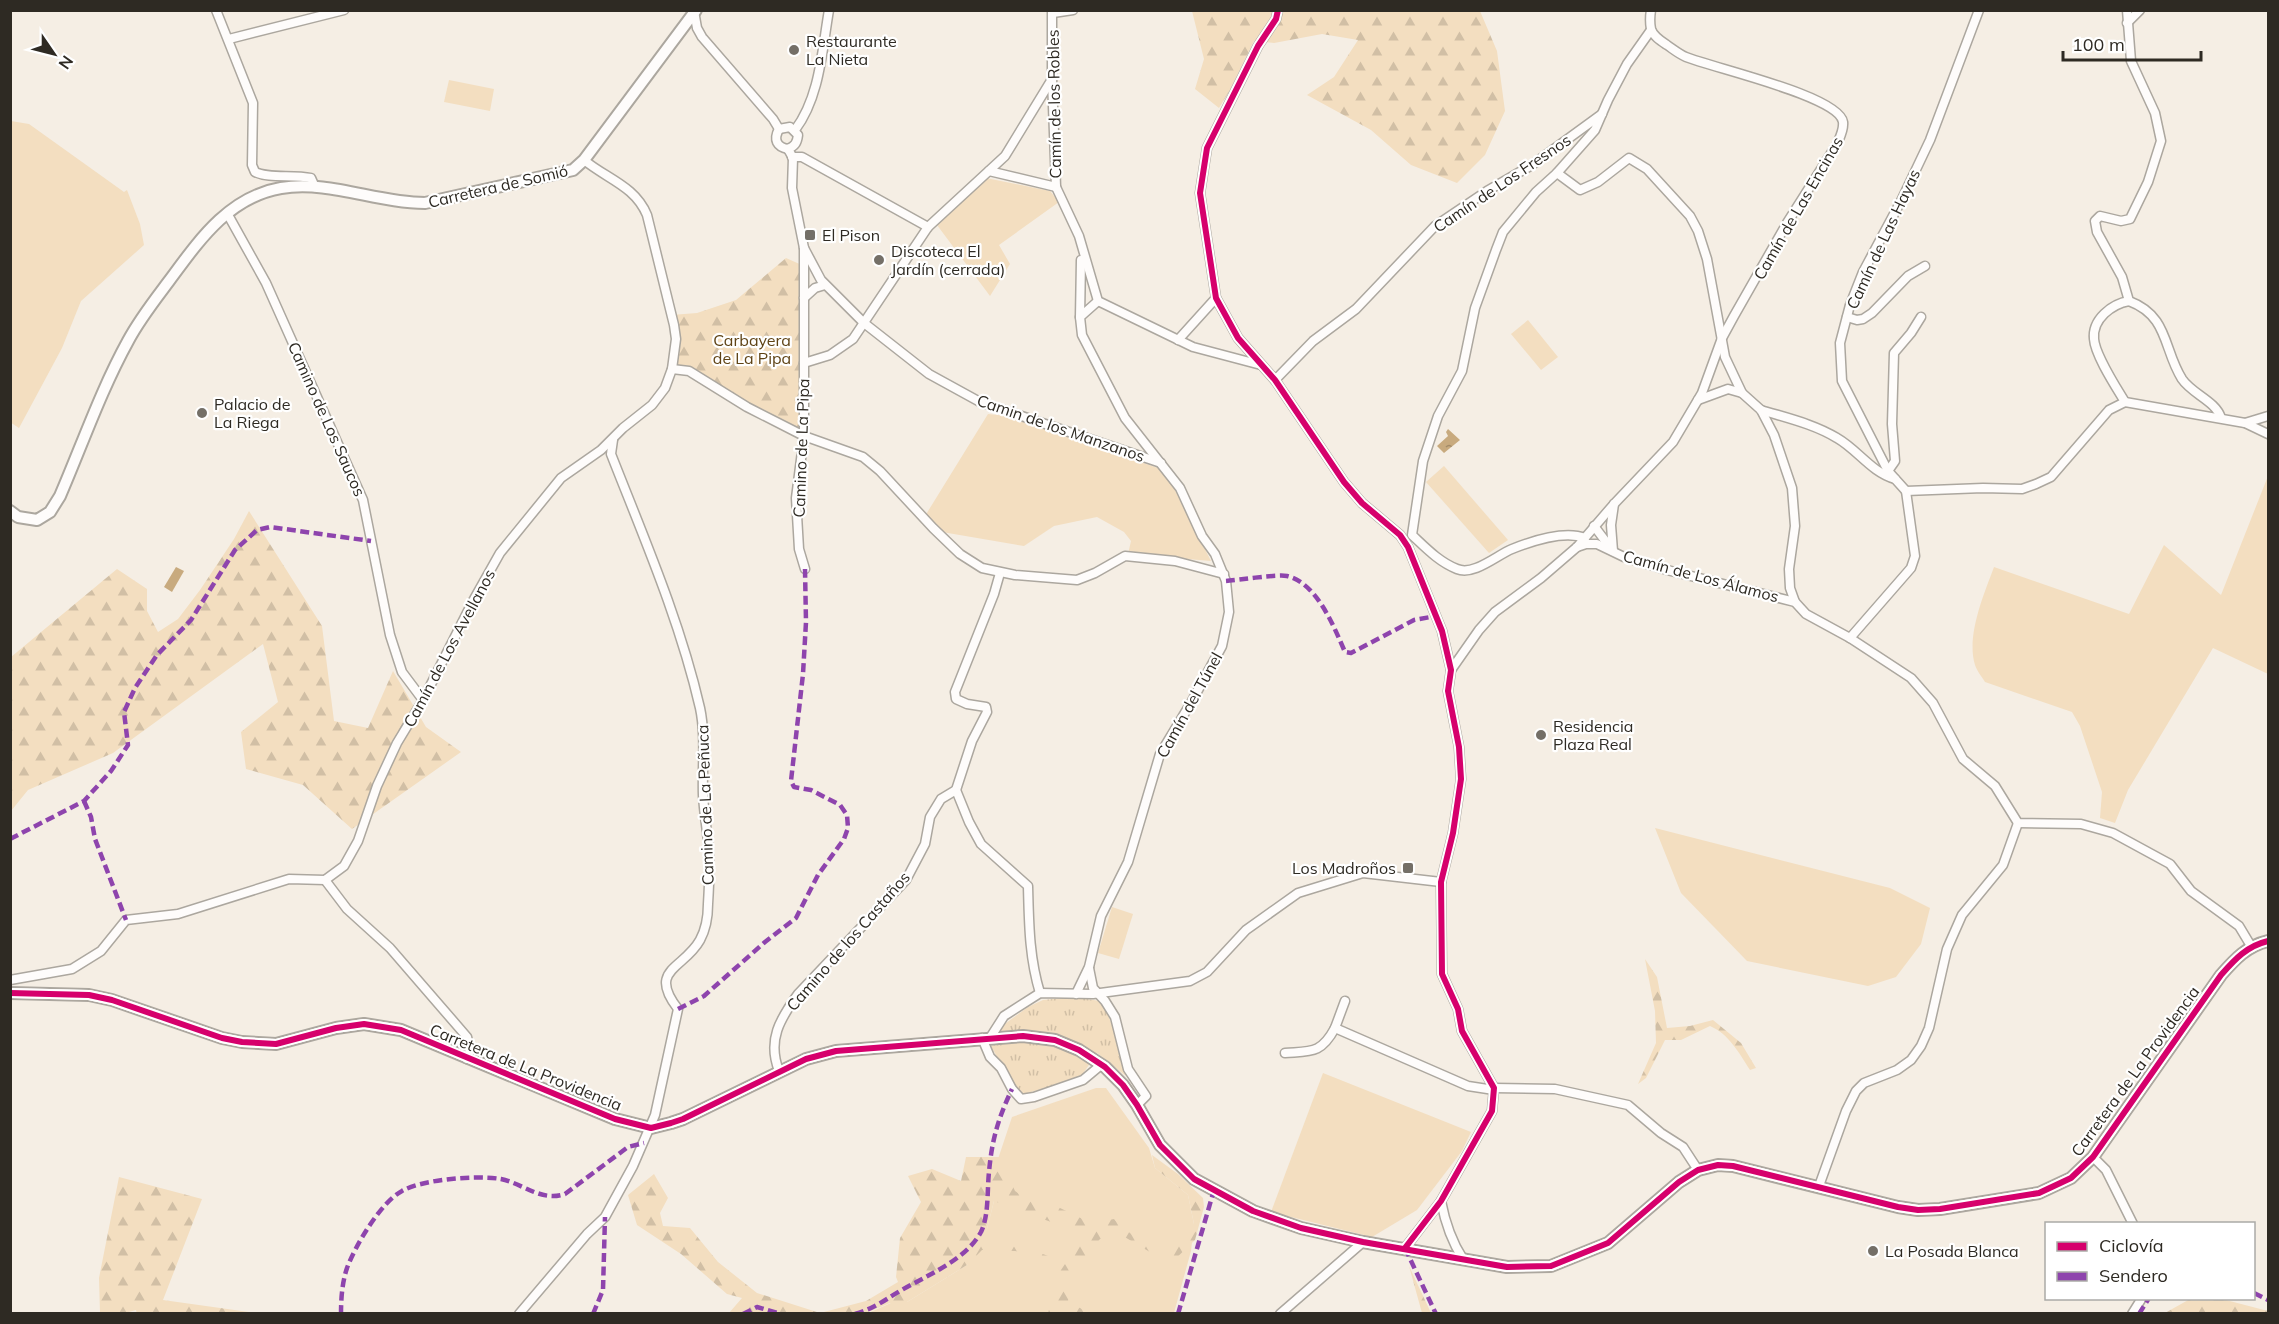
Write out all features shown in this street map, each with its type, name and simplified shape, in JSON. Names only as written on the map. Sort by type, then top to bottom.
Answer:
[{"type":"street","points":[[216,10],[254,103],[252,165],[255,172],[264,177],[297,175],[311,178],[315,187]]},
{"type":"street","points":[[229,39],[344,10]]},
{"type":"street","points":[[795,130],[805,117],[813,97],[829,10]]},
{"type":"street","points":[[1053,12],[1073,10]]},
{"type":"street","points":[[1278,10],[1276,19],[1258,46],[1207,148],[1200,194],[1216,298],[1238,338],[1275,380],[1344,482],[1362,503],[1400,535],[1408,547],[1442,631],[1451,670],[1448,691],[1459,747],[1461,779],[1453,833],[1441,882],[1442,974],[1458,1009],[1462,1030],[1494,1089],[1492,1111],[1441,1201],[1405,1248]]},
{"type":"street","points":[[1585,538],[1570,535],[1542,540],[1512,549],[1472,569],[1458,570],[1433,555],[1412,535],[1423,462],[1438,416],[1462,371],[1475,308],[1503,232],[1536,192],[1557,173],[1595,130],[1627,64],[1651,30],[1651,10]]},
{"type":"street","name":"Camín de Las Hayas","points":[[1906,491],[1888,471],[1842,381],[1839,343],[1863,272],[1930,140],[1979,10]]},
{"type":"street","points":[[2127,10],[2131,61],[2155,113],[2161,141],[2148,182],[2130,219],[2121,221],[2100,216],[2095,221],[2097,232],[2122,277],[2129,301]]},
{"type":"street","points":[[2127,23],[2140,10]]},
{"type":"street","points":[[695,12],[697,28],[702,37],[779,129]]},
{"type":"street","name":"Carretera de Somió","points":[[10,511],[18,517],[37,520],[50,512],[60,496],[128,341],[154,301],[205,233],[227,213],[253,198],[280,188],[315,187],[401,203],[425,203],[573,170],[584,160],[695,12]]},
{"type":"street","name":"Camín de los Robles","points":[[1053,12],[1052,79],[1056,187],[1075,228],[1098,301]]},
{"type":"street","name":"Camín de Las Encinas","points":[[1451,670],[1479,630],[1495,612],[1577,548],[1594,526],[1673,442],[1698,400],[1722,338],[1787,223],[1843,131],[1843,122],[1839,112],[1785,86],[1751,79],[1683,56],[1657,38],[1651,30]]},
{"type":"street","points":[[804,363],[830,355],[853,339],[928,227],[1005,156],[1052,79]]},
{"type":"street","name":"Camín de Los Fresnos","points":[[1275,380],[1314,341],[1356,309],[1435,225],[1532,165],[1602,113]]},
{"type":"street","points":[[790,153],[798,141],[798,135],[795,130],[784,127],[779,129],[775,136],[776,143],[781,148],[790,153],[802,157],[928,227]]},
{"type":"street","name":"Camino de La Pipa","points":[[790,153],[792,188],[804,248],[804,436],[796,498],[799,549],[805,568]]},
{"type":"street","points":[[1557,173],[1580,190],[1598,182],[1629,158],[1647,169],[1690,216],[1698,231],[1707,259],[1725,357],[1742,393],[1761,410],[1774,435],[1792,488],[1796,526],[1789,568],[1795,602]]},
{"type":"street","name":"Camín de Los Avellanos","points":[[325,880],[344,866],[358,841],[377,786],[397,743],[423,700],[473,601],[500,554],[561,478],[613,440],[623,428],[652,405],[665,388],[672,369],[676,345],[674,325],[641,202],[632,193],[584,160]]},
{"type":"street","points":[[989,171],[1056,187]]},
{"type":"street","name":"Camino de Los Saucos","points":[[227,213],[266,283],[363,500],[390,635],[402,672],[423,700]]},
{"type":"street","name":"Camin de los Manzanos","points":[[804,248],[825,285],[864,323],[929,374],[980,402],[1162,463]]},
{"type":"street","name":"Camín del Túnel","points":[[1076,994],[1089,967],[1101,916],[1128,862],[1160,754],[1222,646],[1229,612],[1224,574],[1215,554],[1202,536],[1180,488],[1125,418],[1082,335],[1081,250]]},
{"type":"street","points":[[1846,317],[1863,319],[1872,313],[1908,276],[1925,266]]},
{"type":"street","points":[[804,298],[815,288],[825,285]]},
{"type":"street","points":[[1178,340],[1216,298]]},
{"type":"street","points":[[1080,316],[1098,301],[1178,340],[1231,358],[1261,365]]},
{"type":"street","points":[[2125,402],[2109,376],[2093,340],[2097,325],[2109,308],[2129,301],[2149,313],[2162,328],[2173,364],[2186,384],[2219,411],[2221,418]]},
{"type":"street","points":[[1888,471],[1895,461],[1892,424],[1894,353],[1921,317]]},
{"type":"street","points":[[672,369],[689,371],[747,407],[804,436],[863,457],[880,471],[960,554],[982,568],[1000,573],[1077,580],[1125,556],[1175,561],[1224,574]]},
{"type":"street","points":[[1698,400],[1728,389],[1742,393]]},
{"type":"street","points":[[1850,638],[1911,568],[1915,556],[1906,491],[2022,489],[2036,484],[2051,477],[2109,410],[2125,402],[2245,423],[2268,434]]},
{"type":"street","points":[[1761,410],[1813,426],[1839,438],[1884,476],[1895,479]]},
{"type":"street","points":[[2245,423],[2268,416]]},
{"type":"street","name":"Camino de La Peñuca","points":[[613,440],[611,454],[670,602],[700,710],[703,730],[703,795],[710,856],[706,925],[700,941],[669,971],[665,984],[669,997],[678,1009],[674,1035],[651,1128]]},
{"type":"street","points":[[1577,548],[1586,544],[1597,544],[1613,551],[1611,525],[1614,504]]},
{"type":"street","name":"Camín de Los Álamos","points":[[1594,526],[1613,551],[1667,570],[1795,602],[1806,614],[1850,638],[1911,678],[1933,703],[1964,759],[1995,786],[2018,823]]},
{"type":"street","name":"Camino de los Castaños","points":[[779,1071],[775,1062],[775,1033],[784,1013],[798,994],[906,880],[925,844],[930,817],[941,799],[956,790],[972,741],[987,712],[986,707],[967,704],[956,699],[955,692],[994,594],[1000,573]]},
{"type":"street","points":[[956,790],[981,844],[1028,886],[1029,938],[1034,974],[1040,993]]},
{"type":"street","points":[[1819,1186],[1846,1111],[1856,1091],[1864,1083],[1897,1070],[1911,1060],[1922,1046],[1929,1028],[1947,949],[1962,915],[2003,865],[2018,823],[2081,824],[2113,833],[2170,864],[2191,891],[2239,926],[2251,946]]},
{"type":"street","points":[[1101,1065],[1083,1080],[1034,1097],[1021,1099],[1009,1084],[1001,1068],[990,1057],[986,1038],[1004,1016],[1040,993],[1097,994],[1190,981],[1207,972],[1246,930],[1298,892],[1363,873],[1441,882]]},
{"type":"street","points":[[10,980],[72,969],[101,951],[126,921],[178,914],[289,879],[325,880],[347,909],[390,948],[467,1037],[470,1050],[466,1059]]},
{"type":"street","name":"Carretera de La Providencia","points":[[10,993],[89,995],[112,1000],[222,1038],[242,1042],[276,1044],[336,1028],[364,1024],[401,1030],[466,1059],[615,1119],[651,1128],[683,1119],[806,1059],[836,1051],[1023,1036],[1055,1040],[1079,1050],[1101,1065],[1123,1085],[1160,1145],[1194,1179],[1253,1211],[1301,1228],[1363,1242],[1507,1267],[1551,1266],[1608,1243],[1679,1182],[1698,1170],[1718,1166],[1733,1166],[1918,1210],[1940,1209],[2039,1193],[2071,1178],[2092,1157],[2221,975],[2238,956],[2251,946],[2268,941]]},
{"type":"street","points":[[1089,967],[1093,988],[1115,1017],[1128,1069],[1146,1096],[1137,1105]]},
{"type":"street","points":[[1285,1053],[1318,1049],[1327,1042],[1345,1001]]},
{"type":"street","points":[[1335,1028],[1468,1086],[1494,1089],[1555,1089],[1628,1105],[1661,1133],[1683,1147],[1698,1170]]},
{"type":"street","points":[[519,1314],[604,1217],[633,1166],[651,1128]]},
{"type":"street","points":[[2092,1157],[2106,1170],[2132,1222]]},
{"type":"street","points":[[1441,1201],[1450,1234],[1463,1260]]},
{"type":"street","points":[[1280,1314],[1363,1242]]},
{"type":"street","points":[[2132,1314],[2141,1300]]},
{"type":"green space","points":[[1192,11],[1480,11],[1497,51],[1505,111],[1485,155],[1457,183],[1411,165],[1371,130],[1307,95],[1334,77],[1358,40],[1322,34],[1274,43],[1254,41],[1219,108],[1195,89],[1204,59]]},
{"type":"green space","points":[[449,80],[494,89],[490,111],[444,102]]},
{"type":"green space","points":[[11,121],[29,124],[124,192],[127,190],[140,224],[144,245],[81,301],[62,348],[19,428],[10,422]]},
{"type":"green space","points":[[986,178],[1050,191],[1059,202],[999,245],[1010,264],[990,296],[937,225]]},
{"type":"green space","name":"Carbayera de La Pipa","points":[[786,258],[804,266],[804,436],[689,371],[672,369],[675,352],[671,315],[697,313],[736,300]]},
{"type":"green space","points":[[1528,320],[1558,357],[1541,370],[1511,334]]},
{"type":"green space","points":[[988,414],[1008,416],[1161,469],[1173,486],[1211,561],[1128,554],[1131,541],[1124,532],[1097,517],[1054,526],[1024,546],[942,532],[925,516]]},
{"type":"green space","points":[[1444,466],[1508,540],[1489,553],[1426,482]]},
{"type":"green space","points":[[2268,476],[2268,674],[2213,648],[2128,790],[2115,823],[2100,818],[2102,792],[2080,726],[2072,712],[1985,682],[1976,667],[1973,654],[1974,628],[1994,567],[2129,614],[2164,545],[2221,595]]},
{"type":"green space","points":[[249,511],[322,626],[334,721],[368,728],[393,671],[426,727],[461,752],[352,829],[303,785],[246,769],[241,732],[278,702],[263,644],[113,753],[28,790],[11,811],[11,657],[117,569],[147,589],[147,611],[158,632],[178,619],[200,590],[234,539]]},
{"type":"green space","points":[[1655,828],[1890,888],[1930,908],[1921,944],[1896,977],[1868,986],[1747,961],[1681,893]]},
{"type":"green space","points":[[1112,907],[1133,914],[1119,959],[1098,953]]},
{"type":"green space","points":[[1645,959],[1657,977],[1667,1028],[1690,1026],[1713,1020],[1741,1043],[1756,1068],[1750,1070],[1728,1039],[1710,1026],[1681,1040],[1665,1040],[1646,1078],[1638,1084],[1656,1043],[1655,1011]]},
{"type":"green space","points":[[1074,997],[1100,1001],[1106,1010],[1126,1076],[1097,1053],[1080,1078],[1024,1094],[1011,1082],[991,1046],[1002,1026],[1028,1007],[1043,1000]]},
{"type":"green space","points":[[1323,1073],[1471,1132],[1462,1151],[1417,1210],[1372,1237],[1271,1212]]},
{"type":"green space","points":[[1096,1088],[1106,1088],[1149,1148],[1155,1168],[1188,1195],[1194,1224],[1191,1251],[1174,1313],[866,1314],[891,1303],[907,1302],[967,1265],[987,1229],[994,1201],[995,1168],[1012,1117]]},
{"type":"green space","points":[[1152,1155],[1178,1174],[1203,1198],[1204,1207],[1195,1240],[1170,1264],[1118,1233],[1100,1239],[1074,1271],[1068,1302],[1090,1313],[1048,1313],[1061,1270],[1075,1249],[1078,1232],[994,1201],[987,1229],[980,1245],[998,1244],[1017,1247],[1053,1258],[1015,1251],[982,1250],[967,1265],[907,1302],[910,1313],[901,1313],[890,1303],[866,1313],[820,1313],[866,1301],[898,1282],[896,1277],[900,1238],[921,1202],[908,1176],[932,1169],[961,1181],[966,1157],[999,1157],[1015,1191],[1036,1205],[1058,1207],[1091,1223],[1114,1219],[1134,1236],[1161,1249],[1176,1248],[1194,1224],[1188,1195],[1155,1168]]},
{"type":"green space","points":[[654,1174],[668,1198],[660,1213],[663,1226],[690,1228],[718,1262],[757,1293],[820,1313],[729,1313],[742,1298],[727,1294],[681,1254],[637,1225],[628,1195]]},
{"type":"green space","points":[[119,1177],[202,1199],[163,1300],[256,1313],[137,1314],[136,1310],[125,1313],[100,1313],[99,1278]]},
{"type":"green space","points":[[1409,1266],[1431,1313],[1422,1313]]},
{"type":"green space","points":[[2188,1300],[2226,1300],[2268,1311],[2268,1313],[2165,1313]]},
{"type":"water","points":[[1448,429],[1460,440],[1444,453],[1437,446],[1448,436],[1446,432]]},
{"type":"water","points":[[176,567],[184,571],[172,592],[164,587]]},
{"type":"marked path","points":[[10,839],[84,801],[111,771],[128,745],[124,712],[135,688],[157,655],[191,620],[235,550],[257,530],[270,527],[371,541]]},
{"type":"marked path","points":[[678,1009],[704,996],[796,918],[818,875],[844,839],[848,828],[847,815],[840,805],[811,790],[794,787],[791,781],[803,674],[806,622],[805,569]]},
{"type":"marked path","points":[[1226,581],[1267,576],[1287,576],[1298,580],[1307,587],[1323,607],[1345,652],[1351,653],[1414,620],[1436,616]]},
{"type":"marked path","points":[[84,801],[91,817],[95,839],[126,920]]},
{"type":"marked path","points":[[855,1314],[874,1307],[945,1266],[965,1251],[981,1232],[985,1218],[994,1139],[1012,1089]]},
{"type":"marked path","points":[[341,1314],[344,1279],[356,1248],[377,1214],[402,1191],[436,1181],[491,1178],[509,1181],[540,1194],[556,1196],[565,1194],[628,1147],[644,1143]]},
{"type":"marked path","points":[[1178,1314],[1214,1190]]},
{"type":"marked path","points":[[593,1314],[603,1290],[605,1217]]},
{"type":"marked path","points":[[1405,1248],[1436,1314]]},
{"type":"marked path","points":[[2255,1294],[2268,1300]]},
{"type":"marked path","points":[[2139,1314],[2148,1300]]},
{"type":"marked path","points":[[743,1314],[757,1307],[781,1314]]},
{"type":"cycle path","points":[[1278,10],[1276,19],[1258,46],[1207,148],[1200,193],[1216,298],[1238,338],[1275,380],[1344,482],[1362,503],[1400,535],[1408,547],[1442,631],[1451,670],[1448,691],[1459,747],[1461,779],[1453,833],[1441,882],[1442,974],[1458,1009],[1462,1031],[1494,1088],[1492,1111],[1441,1201],[1405,1248]]},
{"type":"cycle path","points":[[10,993],[89,995],[112,1000],[222,1038],[242,1042],[276,1044],[336,1028],[364,1024],[401,1030],[615,1119],[651,1128],[683,1119],[806,1059],[836,1051],[1023,1036],[1055,1040],[1079,1050],[1105,1067],[1123,1085],[1160,1145],[1194,1179],[1253,1211],[1301,1228],[1363,1242],[1507,1267],[1551,1266],[1608,1243],[1679,1182],[1698,1170],[1718,1165],[1733,1166],[1918,1210],[1940,1209],[2039,1193],[2071,1178],[2093,1157],[2221,975],[2248,950],[2268,941]]},
{"type":"place","name":"Restaurante La Nieta","points":[[794,50]]},
{"type":"place","name":"El Pison","points":[[810,235]]},
{"type":"place","name":"Discoteca El Jardín (cerrada)","points":[[879,260]]},
{"type":"place","name":"Palacio de La Riega","points":[[202,413]]},
{"type":"place","name":"Residencia Plaza Real","points":[[1541,735]]},
{"type":"place","name":"Los Madroños","points":[[1408,868]]},
{"type":"place","name":"La Posada Blanca","points":[[1873,1251]]}]
